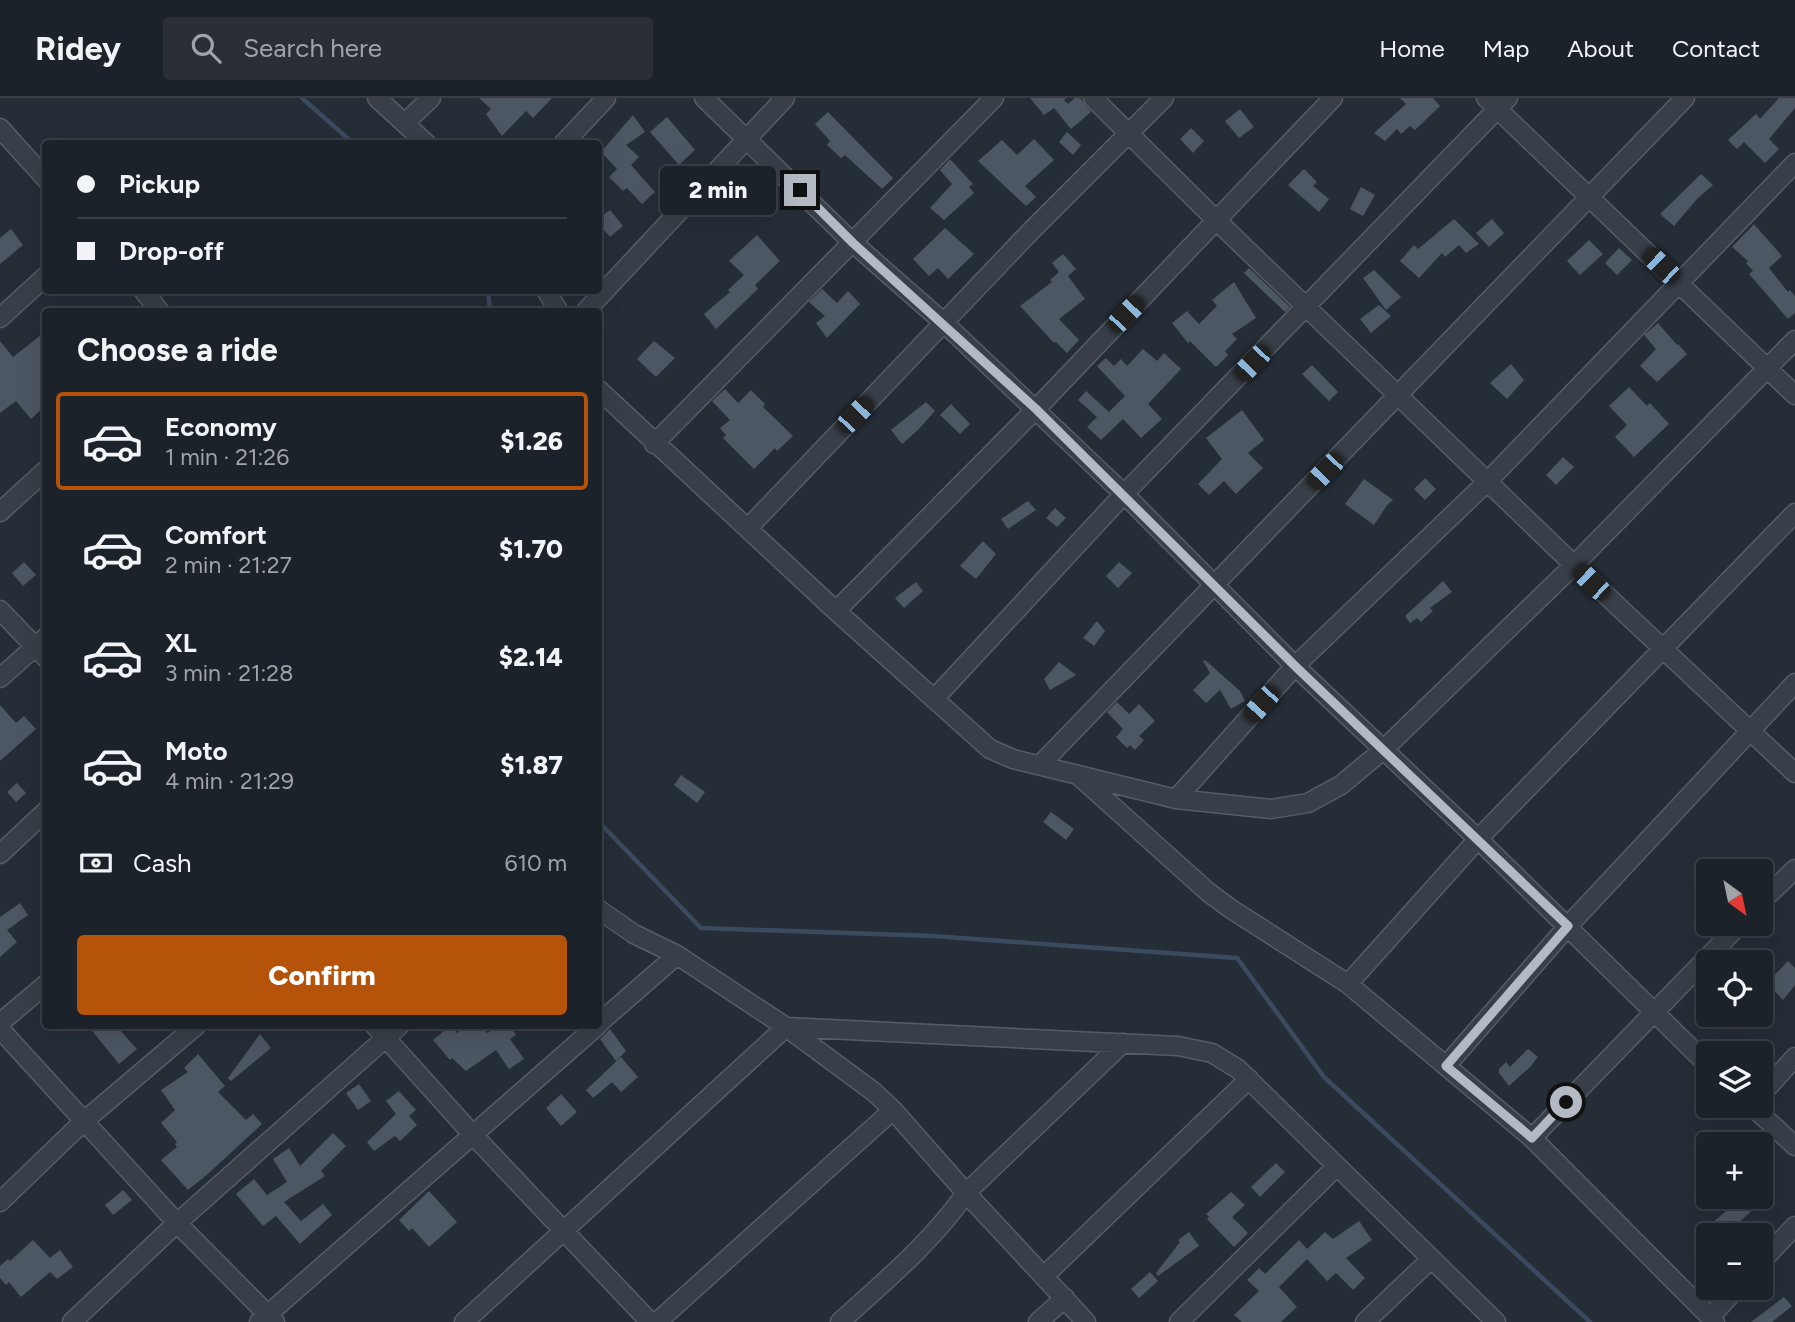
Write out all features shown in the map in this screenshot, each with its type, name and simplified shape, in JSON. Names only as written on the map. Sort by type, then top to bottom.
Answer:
[{"type":"street","points":[[377,98],[423,140]]},
{"type":"street","points":[[406,122],[431,98]]},
{"type":"street","points":[[566,140],[606,98]]},
{"type":"street","points":[[704,98],[853,243],[1036,409],[1295,666],[1568,926],[1696,1054]]},
{"type":"street","points":[[602,294],[785,98]]},
{"type":"street","points":[[654,444],[994,98]]},
{"type":"street","points":[[1093,98],[1487,482],[1748,732],[1795,773]]},
{"type":"street","points":[[749,527],[943,322],[1164,98]]},
{"type":"street","points":[[836,611],[1036,409],[1333,98]]},
{"type":"street","points":[[1040,765],[1685,98]]},
{"type":"street","points":[[934,699],[1124,494],[1306,307],[1497,102],[1589,196],[1795,395]]},
{"type":"street","points":[[0,128],[42,175]]},
{"type":"street","points":[[1176,799],[1295,666],[1487,482],[1795,163]]},
{"type":"street","points":[[0,318],[42,280]]},
{"type":"street","points":[[146,294],[157,308]]},
{"type":"street","points":[[589,308],[602,294]]},
{"type":"street","points":[[602,393],[654,444],[749,527],[836,611],[990,749],[1013,759],[1176,799],[1271,809],[1308,803],[1341,785],[1382,750],[1574,565],[1795,340]]},
{"type":"street","points":[[0,512],[42,474]]},
{"type":"street","points":[[1348,984],[1478,839],[1795,513]]},
{"type":"street","points":[[0,610],[42,647],[0,678]]},
{"type":"street","points":[[1446,1066],[1568,926],[1795,683]]},
{"type":"street","points":[[1077,774],[1208,892],[1348,984],[1532,1138],[1712,1320],[1728,1300]]},
{"type":"street","points":[[0,854],[42,815]]},
{"type":"street","points":[[1773,890],[1795,869]]},
{"type":"street","points":[[602,912],[634,934],[677,955],[786,1027],[874,1092],[894,1110],[966,1193],[1086,1322]]},
{"type":"street","points":[[1532,1138],[1728,936]]},
{"type":"street","points":[[602,1021],[677,955]]},
{"type":"street","points":[[0,1023],[42,987]]},
{"type":"street","points":[[464,1322],[786,1027],[1178,1046],[1212,1053],[1238,1069],[1496,1322]]},
{"type":"street","points":[[0,1029],[267,1320],[593,1029]]},
{"type":"street","points":[[0,1202],[83,1122],[192,1029]]},
{"type":"street","points":[[72,1322],[387,1029],[473,1135],[565,1229],[650,1322]]},
{"type":"street","points":[[840,1322],[924,1245],[948,1220],[966,1193],[1122,1043]]},
{"type":"street","points":[[1773,1082],[1795,1057]]},
{"type":"street","points":[[1044,1276],[1249,1080]]},
{"type":"street","points":[[657,1322],[894,1110]]},
{"type":"street","points":[[1765,1118],[1795,1146]]},
{"type":"street","points":[[1179,1322],[1337,1166]]},
{"type":"street","points":[[1773,1249],[1795,1226]]},
{"type":"street","points":[[1365,1322],[1431,1259]]},
{"type":"street","points":[[1038,1322],[1065,1298]]},
{"type":"building","points":[[479,98],[552,98],[533,118],[526,111],[502,136],[486,114],[491,109]]},
{"type":"building","points":[[1030,98],[1067,98],[1064,100],[1068,104],[1075,98],[1080,98],[1091,112],[1071,129],[1054,108],[1044,115]]},
{"type":"building","points":[[1400,98],[1433,98],[1440,106],[1415,130],[1410,126],[1401,134],[1397,129],[1385,141],[1374,133],[1406,104]]},
{"type":"building","points":[[1779,98],[1795,98],[1795,108],[1769,139],[1779,149],[1765,163],[1744,142],[1737,149],[1728,140],[1756,114],[1760,119]]},
{"type":"building","points":[[1240,109],[1254,127],[1239,138],[1225,121]]},
{"type":"building","points":[[828,112],[893,178],[882,189],[845,155],[841,158],[827,145],[830,141],[815,124]]},
{"type":"building","points":[[633,115],[645,132],[626,145],[639,157],[631,165],[655,192],[642,204],[627,188],[623,191],[609,177],[617,169],[602,151]]},
{"type":"building","points":[[667,117],[695,150],[679,165],[650,132]]},
{"type":"building","points":[[1191,128],[1204,141],[1193,153],[1180,139]]},
{"type":"building","points":[[1067,132],[1081,145],[1073,155],[1059,142]]},
{"type":"building","points":[[1034,139],[1054,160],[1025,186],[1036,197],[1026,206],[978,161],[1002,140],[1017,155]]},
{"type":"building","points":[[950,159],[973,184],[969,187],[974,193],[944,220],[930,208],[952,184],[940,170]]},
{"type":"building","points":[[1304,169],[1317,182],[1313,186],[1329,199],[1319,212],[1288,185]]},
{"type":"building","points":[[1701,174],[1713,185],[1674,226],[1660,214]]},
{"type":"building","points":[[1361,187],[1375,195],[1363,216],[1350,209]]},
{"type":"building","points":[[610,210],[623,226],[610,237],[602,228],[602,216]]},
{"type":"building","points":[[1454,219],[1479,244],[1466,253],[1459,245],[1445,257],[1442,253],[1419,278],[1400,261],[1414,245],[1418,249]]},
{"type":"building","points":[[1492,219],[1504,233],[1489,247],[1476,233]]},
{"type":"building","points":[[1754,224],[1782,256],[1769,268],[1788,292],[1790,290],[1795,296],[1795,313],[1788,319],[1749,274],[1753,271],[1746,263],[1748,261],[1732,247]]},
{"type":"building","points":[[945,228],[974,254],[948,279],[938,268],[929,276],[913,259]]},
{"type":"building","points":[[11,229],[23,245],[0,264],[0,238]]},
{"type":"building","points":[[757,235],[780,261],[755,285],[758,289],[716,329],[704,314],[730,292],[728,290],[744,275],[729,261]]},
{"type":"building","points":[[1589,240],[1603,254],[1580,275],[1567,261]]},
{"type":"building","points":[[1619,248],[1632,260],[1617,275],[1605,263]]},
{"type":"building","points":[[1063,254],[1076,269],[1068,276],[1085,299],[1059,319],[1079,340],[1067,353],[1054,343],[1020,306],[1052,282],[1050,280],[1059,272],[1052,263]]},
{"type":"building","points":[[1249,268],[1290,307],[1285,312],[1244,273]]},
{"type":"building","points":[[1374,270],[1401,297],[1386,310],[1363,278]]},
{"type":"building","points":[[1234,282],[1256,318],[1232,334],[1237,339],[1225,351],[1228,355],[1216,367],[1190,341],[1188,343],[1172,323],[1187,311],[1199,324],[1217,306],[1212,300]]},
{"type":"building","points":[[822,289],[837,303],[848,291],[860,304],[827,338],[816,323],[825,316],[809,302]]},
{"type":"building","points":[[1379,305],[1391,316],[1371,333],[1360,319]]},
{"type":"building","points":[[1658,323],[1687,354],[1657,382],[1640,366],[1656,349],[1644,335]]},
{"type":"building","points":[[42,334],[42,409],[31,419],[16,401],[0,413],[0,341],[13,357]]},
{"type":"building","points":[[654,341],[675,358],[656,377],[637,359]]},
{"type":"building","points":[[1143,349],[1157,361],[1164,353],[1181,369],[1148,404],[1162,419],[1141,438],[1123,419],[1101,440],[1087,427],[1097,417],[1078,400],[1086,391],[1109,412],[1125,396],[1097,366],[1106,358],[1114,366],[1121,359],[1127,366]]},
{"type":"building","points":[[1511,364],[1524,380],[1507,399],[1490,383]]},
{"type":"building","points":[[1312,365],[1338,392],[1329,401],[1302,374]]},
{"type":"building","points":[[1629,387],[1647,406],[1650,403],[1669,424],[1634,457],[1615,437],[1627,425],[1609,406]]},
{"type":"building","points":[[725,389],[738,403],[751,390],[765,404],[763,407],[793,436],[777,451],[775,448],[754,469],[723,438],[726,435],[720,428],[730,420],[712,401]]},
{"type":"building","points":[[926,402],[935,411],[902,444],[891,430]]},
{"type":"building","points":[[951,404],[970,424],[960,434],[940,415]]},
{"type":"building","points":[[1242,410],[1264,440],[1248,453],[1263,468],[1236,494],[1224,481],[1209,495],[1198,484],[1222,459],[1206,438]]},
{"type":"building","points":[[1563,457],[1574,467],[1556,485],[1546,475]]},
{"type":"building","points":[[1425,478],[1436,489],[1425,500],[1414,489]]},
{"type":"building","points":[[1364,479],[1393,500],[1374,525],[1345,504]]},
{"type":"building","points":[[1028,501],[1036,510],[1008,529],[1001,519]]},
{"type":"building","points":[[1055,508],[1066,518],[1057,527],[1046,518]]},
{"type":"building","points":[[983,541],[996,554],[976,579],[960,566]]},
{"type":"building","points":[[24,562],[36,575],[23,586],[12,573]]},
{"type":"building","points":[[1119,562],[1132,573],[1118,588],[1106,576]]},
{"type":"building","points":[[1443,581],[1452,592],[1430,608],[1433,611],[1421,622],[1417,618],[1410,623],[1405,616]]},
{"type":"building","points":[[916,582],[923,591],[904,608],[895,598]]},
{"type":"building","points":[[1097,621],[1105,631],[1094,646],[1083,638]]},
{"type":"building","points":[[1203,661],[1240,691],[1245,701],[1231,709],[1220,690],[1206,703],[1193,690],[1210,673]]},
{"type":"building","points":[[1059,662],[1076,675],[1050,690],[1044,679]]},
{"type":"building","points":[[1117,702],[1129,714],[1139,704],[1155,721],[1139,736],[1144,740],[1135,750],[1130,745],[1127,748],[1116,737],[1123,729],[1107,712]]},
{"type":"building","points":[[0,705],[16,723],[24,716],[36,729],[0,761]]},
{"type":"building","points":[[681,775],[705,792],[697,803],[674,785]]},
{"type":"building","points":[[17,783],[26,793],[16,802],[7,792]]},
{"type":"building","points":[[1051,812],[1074,829],[1066,840],[1043,822]]},
{"type":"building","points":[[20,903],[28,915],[7,930],[17,942],[0,957],[0,917]]},
{"type":"building","points":[[1788,961],[1795,968],[1795,985],[1783,1000],[1773,989],[1773,977]]},
{"type":"building","points":[[90,1029],[119,1029],[137,1049],[119,1064]]},
{"type":"building","points":[[446,1029],[453,1029],[457,1033],[463,1029],[484,1029],[487,1033],[493,1029],[512,1029],[516,1035],[510,1039],[524,1059],[509,1069],[496,1050],[466,1071],[452,1058],[450,1060],[433,1040]]},
{"type":"building","points":[[610,1029],[626,1051],[616,1061],[600,1039]]},
{"type":"building","points":[[260,1034],[271,1048],[231,1081],[228,1078]]},
{"type":"building","points":[[1528,1049],[1538,1057],[1509,1086],[1499,1069],[1506,1062],[1510,1067]]},
{"type":"building","points":[[198,1054],[225,1086],[218,1092],[246,1120],[253,1114],[262,1124],[188,1190],[161,1160],[177,1147],[177,1142],[161,1123],[175,1110],[161,1090],[188,1072],[184,1068]]},
{"type":"building","points":[[621,1057],[638,1077],[621,1092],[612,1082],[593,1098],[586,1090]]},
{"type":"building","points":[[359,1084],[371,1101],[358,1110],[346,1093]]},
{"type":"building","points":[[399,1091],[416,1110],[409,1116],[417,1125],[400,1141],[395,1136],[374,1151],[367,1142],[396,1114],[386,1101]]},
{"type":"building","points":[[561,1094],[577,1112],[561,1126],[546,1108]]},
{"type":"building","points":[[333,1133],[346,1146],[321,1171],[325,1176],[284,1202],[301,1221],[323,1204],[332,1215],[300,1244],[276,1216],[263,1226],[236,1194],[254,1179],[267,1195],[287,1182],[273,1159],[289,1148],[300,1166]]},
{"type":"building","points":[[1276,1163],[1285,1172],[1260,1197],[1251,1187]]},
{"type":"building","points":[[123,1190],[132,1200],[113,1215],[105,1205]]},
{"type":"building","points":[[429,1191],[457,1222],[429,1247],[412,1228],[409,1231],[399,1220]]},
{"type":"building","points":[[1231,1192],[1245,1205],[1232,1217],[1248,1233],[1234,1247],[1207,1219],[1209,1217],[1206,1214]]},
{"type":"building","points":[[1728,1209],[1754,1209],[1738,1223],[1712,1223]]},
{"type":"building","points":[[1359,1221],[1372,1240],[1346,1258],[1365,1278],[1353,1290],[1336,1273],[1327,1281],[1307,1259],[1279,1287],[1297,1307],[1281,1322],[1242,1322],[1234,1315],[1259,1291],[1247,1280],[1259,1268],[1265,1274],[1299,1240],[1307,1249],[1325,1232],[1333,1239]]},
{"type":"building","points":[[1189,1232],[1199,1246],[1158,1276],[1156,1273],[1180,1242],[1178,1240]]},
{"type":"building","points":[[33,1240],[50,1258],[60,1250],[73,1267],[57,1279],[50,1272],[21,1297],[9,1282],[6,1285],[0,1278],[0,1266],[8,1259],[10,1261]]},
{"type":"building","points":[[1150,1272],[1158,1281],[1139,1298],[1131,1289]]},
{"type":"building","points":[[1784,1297],[1792,1306],[1772,1322],[1751,1322]]},
{"type":"waterway","points":[[302,98],[349,140]]},
{"type":"waterway","points":[[488,294],[490,308]]},
{"type":"waterway","points":[[602,825],[701,928],[933,936],[1237,958],[1324,1077],[1590,1322]]},
{"type":"route","points":[[800,190],[853,243],[1036,409],[1261,629],[1295,666],[1568,926],[1446,1066],[1532,1138],[1566,1102]]}]
